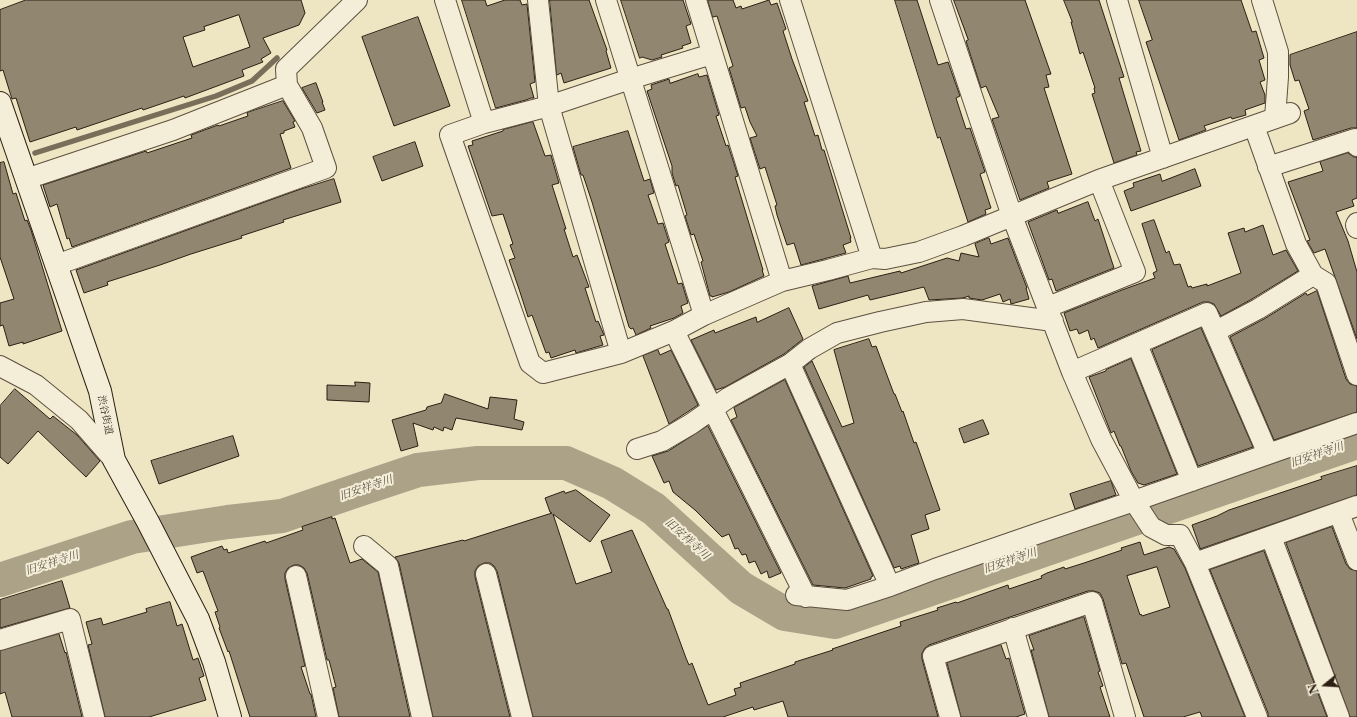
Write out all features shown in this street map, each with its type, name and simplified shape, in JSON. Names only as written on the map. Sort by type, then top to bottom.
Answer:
[{"type":"main road","name":"渋谷街道","points":[[0,103],[100,391],[114,460],[198,618],[214,662],[230,717]]},
{"type":"street","points":[[56,265],[326,168],[312,128],[287,85],[286,69],[357,0]]},
{"type":"street","points":[[445,0],[484,123]]},
{"type":"street","points":[[538,0],[549,106],[621,352]]},
{"type":"street","points":[[606,0],[704,315]]},
{"type":"street","points":[[696,0],[782,281]]},
{"type":"street","points":[[790,0],[872,258]]},
{"type":"street","points":[[940,0],[1012,216],[1051,314],[1072,372],[1101,440],[1134,501],[1151,527],[1166,535],[1180,536],[1195,563],[1257,717]]},
{"type":"street","points":[[1117,0],[1163,158]]},
{"type":"street","points":[[712,54],[549,106],[484,123],[450,135],[530,362],[543,373],[621,352],[674,331],[704,315],[782,281],[872,258],[885,259],[919,252],[963,236],[1099,180],[1283,115],[1278,77],[1278,52],[1262,0]]},
{"type":"street","points":[[26,179],[173,130],[287,85]]},
{"type":"street","points":[[1254,126],[1296,244],[1313,275],[1326,283],[1357,375]]},
{"type":"street","points":[[1268,167],[1355,139],[1357,146]]},
{"type":"street","points":[[636,449],[662,441],[691,424],[728,398],[790,364],[809,349],[838,333],[926,312],[963,309],[1051,314],[1134,272],[1099,180]]},
{"type":"street","points":[[1357,223],[1357,228]]},
{"type":"street","points":[[1216,332],[1258,309],[1313,275]]},
{"type":"street","points":[[1072,372],[1207,313],[1268,454]]},
{"type":"street","points":[[674,331],[713,409],[801,596],[847,600],[1357,423]]},
{"type":"street","points":[[1137,344],[1192,481]]},
{"type":"street","points":[[790,364],[890,586]]},
{"type":"street","points":[[0,366],[36,386],[79,420],[114,460]]},
{"type":"street","points":[[1195,563],[1348,510],[1357,560]]},
{"type":"street","points":[[1271,537],[1339,717]]},
{"type":"street","points":[[364,546],[388,566],[422,717]]},
{"type":"street","points":[[486,574],[522,717]]},
{"type":"street","points":[[296,576],[328,717]]},
{"type":"street","points":[[950,717],[933,656],[1092,602],[1126,717]]},
{"type":"street","points":[[0,640],[70,619],[94,717]]},
{"type":"street","points":[[1013,628],[1038,717]]},
{"type":"building","points":[[26,0],[301,0],[305,13],[299,25],[263,38],[271,53],[261,59],[263,62],[242,70],[244,76],[185,98],[184,96],[143,110],[142,108],[77,130],[76,127],[30,142],[16,98],[12,99],[3,70],[0,71],[0,10]],"holes":[[[239,15],[250,47],[193,67],[183,37],[205,30],[204,27]]]},
{"type":"building","points":[[462,0],[485,0],[487,6],[505,0],[520,0],[522,5],[527,4],[535,82],[530,84],[534,98],[496,108]]},
{"type":"building","points":[[550,0],[589,0],[607,50],[611,68],[564,83],[561,73],[557,75]]},
{"type":"building","points":[[621,0],[683,0],[691,24],[686,26],[691,43],[682,46],[683,48],[661,55],[662,57],[652,60],[642,57],[640,58]]},
{"type":"building","points":[[708,0],[733,0],[736,8],[741,6],[742,9],[769,0],[771,5],[777,3],[786,29],[783,31],[808,101],[804,102],[815,136],[818,135],[822,150],[824,150],[851,238],[851,242],[843,245],[846,253],[801,265],[794,243],[787,245],[777,215],[775,206],[777,205],[765,167],[760,169],[750,138],[757,136],[745,107],[741,108],[729,68],[733,66],[717,16],[713,17]]},
{"type":"building","points":[[895,0],[917,0],[938,65],[948,62],[960,96],[956,98],[966,129],[970,128],[985,172],[980,174],[991,208],[985,210],[986,214],[968,222],[940,137],[938,138]]},
{"type":"building","points":[[954,0],[1025,0],[1051,74],[1046,75],[1049,87],[1044,88],[1072,174],[1047,182],[1049,188],[1020,200],[992,119],[999,117],[986,86],[981,88],[966,41],[968,40]]},
{"type":"building","points":[[1064,0],[1099,0],[1124,77],[1119,78],[1141,151],[1136,152],[1137,155],[1114,163],[1092,94],[1095,93],[1095,88],[1083,52],[1080,54],[1072,22]]},
{"type":"building","points":[[1139,0],[1241,0],[1252,32],[1256,31],[1264,58],[1259,60],[1265,80],[1260,82],[1265,95],[1265,103],[1245,110],[1246,115],[1232,119],[1231,117],[1204,126],[1206,130],[1179,140],[1146,42],[1152,40]]},
{"type":"building","points":[[418,17],[450,106],[394,126],[362,37]]},
{"type":"building","points":[[1357,32],[1357,128],[1351,128],[1313,140],[1304,111],[1309,109],[1299,80],[1295,81],[1290,65],[1290,55]]},
{"type":"building","points":[[698,74],[699,77],[707,75],[719,115],[716,116],[726,146],[728,145],[738,176],[735,177],[764,276],[729,292],[712,297],[710,296],[701,262],[703,261],[694,234],[691,235],[678,185],[676,186],[672,173],[672,166],[647,91],[652,89],[651,85],[669,79],[670,83]]},
{"type":"building","points":[[316,83],[325,110],[317,113],[302,88]]},
{"type":"building","points":[[283,101],[295,121],[293,122],[295,127],[280,134],[291,168],[72,247],[69,238],[67,239],[57,204],[50,207],[43,185],[146,151],[147,153],[192,138],[191,135],[248,116],[247,113]]},
{"type":"building","points":[[533,122],[545,156],[551,155],[559,183],[552,185],[566,229],[564,229],[573,257],[577,255],[589,287],[585,288],[596,322],[598,321],[604,335],[600,336],[603,345],[576,353],[575,350],[551,358],[549,352],[546,353],[532,315],[528,317],[509,260],[515,258],[510,245],[513,244],[503,214],[492,216],[468,146],[473,145],[472,141],[503,130]]},
{"type":"building","points":[[628,131],[644,181],[650,179],[654,193],[648,195],[658,224],[663,223],[669,242],[665,244],[678,284],[682,283],[688,303],[681,306],[683,313],[674,318],[650,326],[651,328],[636,335],[633,328],[631,329],[629,327],[592,202],[583,175],[581,175],[573,147]]},
{"type":"building","points":[[415,142],[423,166],[382,181],[373,157]]},
{"type":"building","points":[[1348,153],[1354,157],[1357,157],[1357,198],[1352,200],[1354,206],[1336,212],[1348,241],[1357,272],[1357,339],[1325,249],[1314,253],[1307,241],[1310,240],[1288,182],[1323,171],[1320,162]]},
{"type":"building","points":[[4,162],[13,194],[16,193],[25,221],[27,220],[31,230],[62,331],[23,344],[23,342],[9,346],[3,325],[0,326],[0,303],[14,299],[0,257],[0,163]]},
{"type":"building","points":[[1195,169],[1201,186],[1131,211],[1124,191],[1134,187],[1133,183],[1160,174],[1162,181]]},
{"type":"building","points":[[334,179],[341,202],[283,220],[284,222],[241,236],[242,238],[107,282],[108,285],[84,293],[76,270],[298,190]]},
{"type":"building","points":[[1088,202],[1095,221],[1098,219],[1114,268],[1056,291],[1052,279],[1049,280],[1028,222],[1057,210],[1058,213]]},
{"type":"building","points":[[1154,220],[1166,253],[1169,251],[1174,265],[1180,264],[1188,287],[1191,286],[1192,288],[1207,284],[1207,286],[1241,273],[1228,233],[1244,228],[1245,232],[1263,225],[1273,255],[1286,250],[1298,271],[1221,316],[1214,304],[1203,302],[1098,348],[1094,338],[1091,340],[1088,330],[1079,334],[1077,329],[1070,331],[1064,313],[1155,278],[1153,273],[1157,271],[1142,224]]},
{"type":"building","points":[[989,238],[991,244],[1008,238],[1027,288],[1029,299],[1011,304],[1010,299],[1003,302],[1000,294],[982,300],[969,298],[969,296],[963,298],[929,300],[924,287],[870,300],[868,295],[819,309],[812,286],[848,276],[850,283],[900,271],[901,273],[947,258],[959,261],[961,253],[979,257],[975,244]]},
{"type":"building","points":[[1317,291],[1346,379],[1350,384],[1357,386],[1357,412],[1274,440],[1230,337],[1264,319],[1306,293],[1307,295]]},
{"type":"building","points":[[789,308],[803,339],[784,354],[725,387],[716,390],[691,340],[714,330],[715,333],[756,317],[757,322]]},
{"type":"building","points":[[1201,328],[1253,447],[1198,466],[1152,350]]},
{"type":"building","points":[[869,339],[872,347],[876,346],[894,394],[902,412],[903,411],[914,443],[916,442],[940,510],[925,515],[929,529],[911,535],[919,563],[901,569],[900,566],[894,568],[804,367],[812,361],[842,427],[854,423],[834,350]]},
{"type":"building","points":[[658,350],[660,355],[671,350],[698,405],[669,424],[643,356]]},
{"type":"building","points":[[1131,359],[1177,474],[1144,485],[1138,483],[1131,471],[1114,431],[1111,433],[1089,377]]},
{"type":"building","points":[[785,380],[873,576],[871,579],[845,588],[813,585],[731,420],[737,417],[734,408]]},
{"type":"building","points":[[355,382],[370,383],[369,402],[327,400],[327,385],[355,386]]},
{"type":"building","points":[[15,389],[50,419],[53,416],[77,435],[100,461],[86,477],[38,431],[8,464],[0,457],[0,406]]},
{"type":"building","points":[[445,394],[488,409],[490,397],[517,400],[514,419],[524,422],[522,430],[456,418],[452,430],[444,427],[443,431],[434,427],[433,430],[413,423],[418,446],[401,451],[392,420],[426,410],[427,407],[441,403]]},
{"type":"building","points":[[983,420],[989,434],[964,443],[959,429]]},
{"type":"building","points":[[708,426],[781,573],[769,578],[767,571],[761,574],[755,561],[749,563],[746,554],[742,555],[738,548],[735,549],[729,534],[722,537],[695,510],[673,492],[669,481],[664,483],[652,456],[668,451]]},
{"type":"building","points":[[233,436],[239,456],[159,484],[151,461]]},
{"type":"building","points":[[1357,466],[1357,495],[1200,549],[1192,525],[1229,510],[1322,479],[1321,477]]},
{"type":"building","points":[[1111,481],[1116,495],[1075,509],[1070,494]]},
{"type":"building","points":[[576,490],[610,515],[590,542],[553,514],[576,584],[612,572],[601,541],[632,530],[668,609],[689,665],[692,663],[708,705],[736,695],[734,689],[741,687],[740,683],[795,664],[795,662],[901,626],[900,622],[938,610],[937,608],[956,602],[957,603],[1008,585],[1009,589],[1042,578],[1041,576],[1047,573],[1064,567],[1065,569],[1084,563],[1140,542],[1144,555],[1169,547],[1174,549],[1185,568],[1245,717],[1202,717],[1200,712],[1183,717],[1144,717],[1126,663],[1122,664],[1103,599],[1100,593],[1088,591],[929,645],[925,648],[922,653],[922,659],[938,717],[788,717],[783,701],[754,710],[753,707],[723,717],[533,717],[497,571],[490,563],[484,563],[478,566],[475,571],[475,577],[510,717],[433,717],[399,563],[395,557],[463,540],[464,541],[552,513],[550,512],[545,498],[564,491],[565,493]],"holes":[[[1157,567],[1170,607],[1142,616],[1141,614],[1140,615],[1127,576]]]},
{"type":"building","points":[[332,517],[332,519],[335,518],[350,563],[362,559],[378,572],[410,717],[339,717],[333,688],[336,687],[329,660],[327,660],[307,573],[304,568],[299,565],[294,565],[288,568],[285,573],[285,579],[305,666],[301,667],[311,694],[316,717],[250,717],[229,651],[228,652],[219,628],[220,627],[215,612],[218,611],[203,571],[197,573],[191,557],[222,546],[224,550],[227,549],[228,553],[265,541],[266,543],[303,530],[302,527]]},
{"type":"building","points":[[1332,527],[1346,564],[1350,569],[1357,571],[1357,717],[1350,717],[1286,543]]},
{"type":"building","points":[[1264,551],[1327,717],[1268,717],[1268,713],[1210,570]]},
{"type":"building","points":[[62,581],[70,608],[0,628],[0,600]]},
{"type":"building","points":[[170,602],[177,626],[182,624],[193,660],[198,658],[204,676],[199,678],[206,700],[149,717],[105,717],[88,645],[92,644],[86,622],[101,618],[103,625],[147,612],[146,609]]},
{"type":"building","points":[[1084,617],[1100,671],[1098,672],[1103,686],[1100,687],[1110,717],[1049,717],[1031,650],[1034,650],[1029,636]]},
{"type":"building","points":[[59,634],[65,653],[66,652],[82,717],[12,717],[5,692],[0,694],[0,651]]},
{"type":"building","points":[[1001,645],[1006,659],[1009,658],[1025,714],[1016,717],[961,717],[947,663]]},
{"type":"waterway","points":[[35,153],[216,96],[252,81],[277,58]]},
{"type":"waterway","name":"旧安祥寺川","points":[[0,580],[132,537],[228,522],[282,516],[418,470],[478,463],[566,463],[612,483],[654,509],[741,588],[785,614],[835,622],[1357,442]]}]
